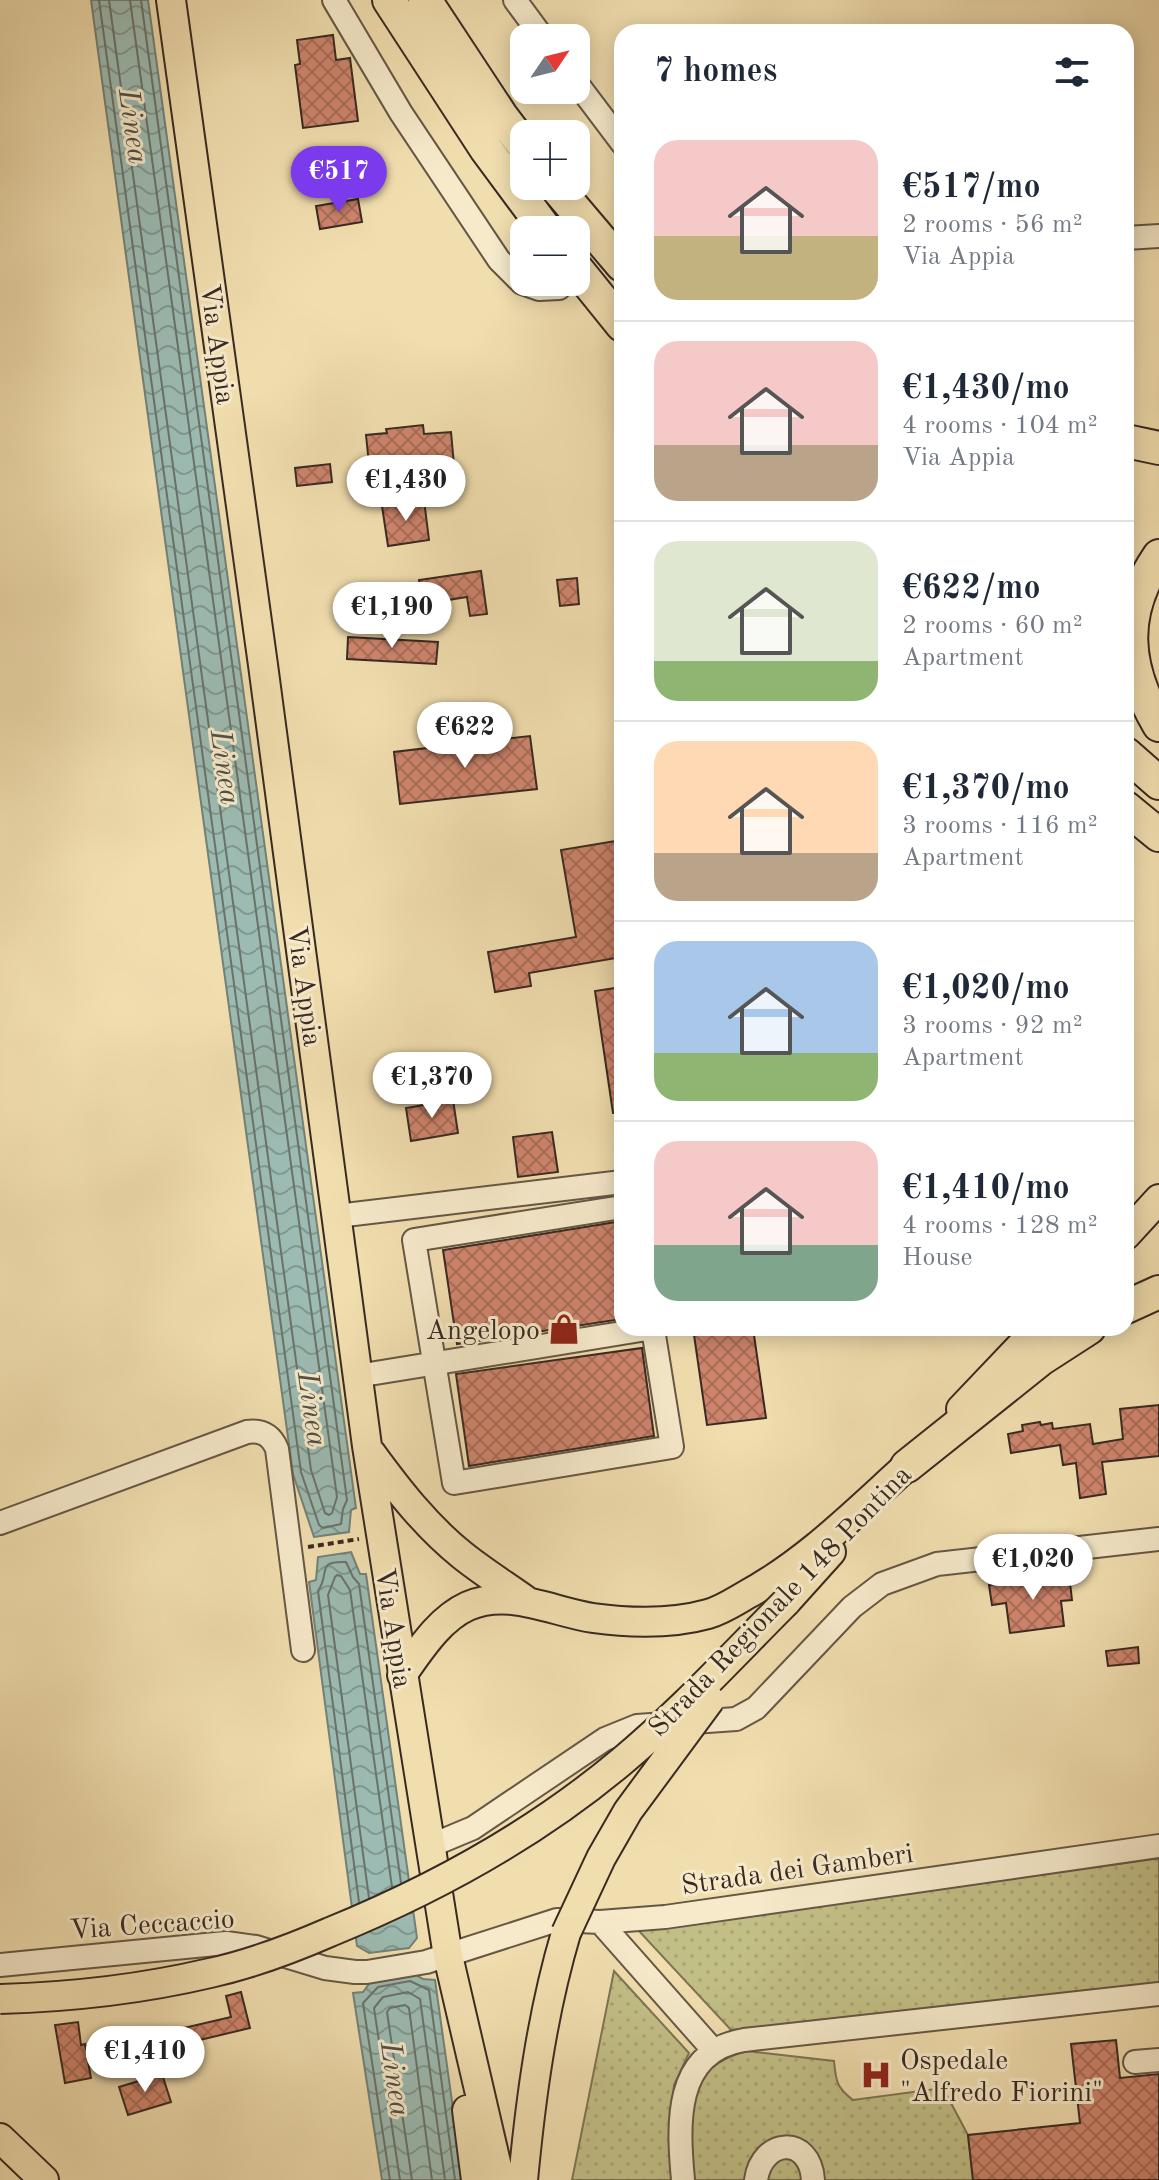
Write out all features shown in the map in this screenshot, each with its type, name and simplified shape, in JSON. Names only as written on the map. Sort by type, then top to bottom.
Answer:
[{"type":"highway","points":[[389,0],[479,138],[536,216]]},
{"type":"highway","points":[[425,0],[510,127]]},
{"type":"highway","points":[[567,200],[614,256]]},
{"type":"highway","points":[[576,200],[614,243]]},
{"type":"highway","points":[[589,296],[614,318]]},
{"type":"highway","points":[[1134,443],[1159,448]]},
{"type":"highway","points":[[1134,613],[1145,577],[1159,556]]},
{"type":"highway","points":[[1134,655],[1139,679],[1159,725]]},
{"type":"highway","points":[[1134,761],[1159,783]]},
{"type":"highway","points":[[1134,815],[1159,835]]},
{"type":"highway","points":[[1134,1303],[1159,1292]]},
{"type":"highway","points":[[907,1466],[1041,1359],[1077,1336]]},
{"type":"main road","name":"Via Appia","points":[[171,0],[357,1376],[430,1846],[441,1962],[476,2180]]},
{"type":"main road","points":[[1134,1226],[1159,1199]]},
{"type":"main road","name":"Strada Regionale 148 Pontina","points":[[0,1999],[146,1985],[210,1973],[282,1952],[400,1901],[521,1833],[604,1776],[673,1716],[786,1602],[907,1466],[1030,1336]]},
{"type":"main road","points":[[367,1446],[409,1503],[435,1531],[461,1554],[529,1602]]},
{"type":"main road","points":[[402,1675],[422,1647],[455,1613],[480,1601],[529,1602],[594,1618],[654,1622],[710,1613],[783,1573],[840,1527],[907,1466]]},
{"type":"main road","points":[[523,2180],[538,2057],[566,1933],[601,1858],[628,1811],[680,1738],[786,1602]]},
{"type":"main road","name":"Via Appia","points":[[441,1962],[500,2180]]},
{"type":"main road","points":[[0,2138],[44,2180]]},
{"type":"street","points":[[334,0],[401,113],[499,260],[510,271]]},
{"type":"street","points":[[515,0],[533,24]]},
{"type":"street","points":[[590,101],[614,132]]},
{"type":"street","points":[[1134,238],[1159,236]]},
{"type":"street","points":[[337,1216],[614,1183]]},
{"type":"street","points":[[614,1208],[414,1240],[454,1483],[672,1447],[654,1336]]},
{"type":"street","points":[[357,1376],[614,1334]]},
{"type":"street","points":[[0,1523],[247,1432],[265,1433],[277,1449],[303,1650]]},
{"type":"street","points":[[430,1846],[473,1828],[605,1739],[637,1726],[736,1719],[756,1708],[852,1607],[882,1584],[937,1564],[1159,1539]]},
{"type":"street","name":"Strada dei Gamberi","points":[[441,1962],[557,1920],[600,1922],[665,1917],[1159,1846]]},
{"type":"street","points":[[600,1922],[714,2051]]},
{"type":"street","name":"Via Ceccaccio","points":[[0,1965],[226,1943],[256,1947],[325,1968],[355,1972],[441,1962]]},
{"type":"street","points":[[683,2180],[680,2133],[684,2094],[697,2068],[724,2045],[744,2040],[1159,1994]]},
{"type":"street","points":[[1135,2062],[1159,2060]]},
{"type":"street","points":[[756,2180],[762,2159],[783,2147],[801,2151],[806,2156],[813,2180]]},
{"type":"path","points":[[313,1547],[352,1540]]},
{"type":"shaded area","points":[[1159,1858],[1159,1985],[731,2030],[638,1930]]},
{"type":"shaded area","points":[[614,1971],[689,2053],[674,2085],[670,2143],[674,2180],[572,2180]]},
{"type":"shaded area","points":[[747,2051],[834,2061],[838,2083],[853,2100],[943,2088],[968,2135],[973,2180],[694,2180],[690,2118],[698,2084],[725,2059]]},
{"type":"water","name":"Linea","points":[[91,0],[148,0],[356,1508],[351,1510],[349,1532],[314,1537],[293,1474]]},
{"type":"water","points":[[351,1552],[360,1574],[366,1574],[417,1938],[409,1948],[369,1953],[357,1946],[309,1582],[316,1580],[318,1557]]},
{"type":"water","name":"Linea","points":[[412,1973],[423,1979],[435,1980],[463,2180],[382,2180],[353,1993],[363,1992],[372,1980]]},
{"type":"building","points":[[333,35],[336,60],[350,58],[358,121],[303,128],[295,65],[300,64],[297,40]]},
{"type":"building","points":[[358,199],[362,222],[320,229],[316,206]]},
{"type":"building","points":[[423,425],[424,434],[451,432],[454,465],[370,474],[366,435],[387,433],[386,429]]},
{"type":"building","points":[[330,464],[332,482],[297,486],[295,468]]},
{"type":"building","points":[[424,500],[429,540],[388,546],[382,506]]},
{"type":"building","points":[[481,571],[487,614],[470,616],[467,597],[423,604],[419,580]]},
{"type":"building","points":[[577,578],[579,604],[560,606],[557,580]]},
{"type":"building","points":[[348,637],[438,642],[436,664],[347,659]]},
{"type":"building","points":[[530,736],[537,789],[400,804],[394,752]]},
{"type":"building","points":[[614,841],[614,958],[529,973],[531,986],[495,992],[488,952],[576,937],[561,850]]},
{"type":"building","points":[[614,988],[614,1113],[613,1113],[595,991]]},
{"type":"building","points":[[453,1100],[458,1133],[411,1141],[406,1108]]},
{"type":"building","points":[[552,1132],[558,1172],[518,1177],[513,1137]]},
{"type":"building","points":[[614,1222],[614,1320],[457,1344],[443,1250]]},
{"type":"building","points":[[694,1336],[754,1336],[766,1418],[707,1425]]},
{"type":"building","points":[[642,1348],[654,1436],[469,1466],[456,1374]]},
{"type":"building","points":[[1159,1405],[1159,1456],[1102,1462],[1106,1494],[1080,1498],[1076,1463],[1063,1465],[1060,1445],[1011,1453],[1008,1434],[1023,1431],[1022,1425],[1052,1423],[1053,1429],[1090,1424],[1093,1444],[1123,1439],[1120,1409]]},
{"type":"building","points":[[1069,1574],[1072,1600],[1061,1601],[1064,1626],[1010,1633],[1006,1603],[992,1605],[989,1585]]},
{"type":"building","points":[[1138,1647],[1139,1663],[1108,1666],[1106,1651]]},
{"type":"building","points":[[241,1992],[250,2028],[162,2049],[158,2034],[231,2017],[226,1996]]},
{"type":"building","points":[[78,2022],[91,2078],[65,2083],[55,2025]]},
{"type":"building","points":[[1116,2040],[1120,2078],[1159,2074],[1159,2180],[973,2180],[968,2135],[1080,2123],[1071,2044]]},
{"type":"building","points":[[162,2074],[171,2102],[128,2115],[119,2087]]},
{"type":"place","name":"Angelopo","points":[[564,1329]]},
{"type":"place","name":"Ospedale \"Alfredo Fiorini\"","points":[[876,2075]]}]
